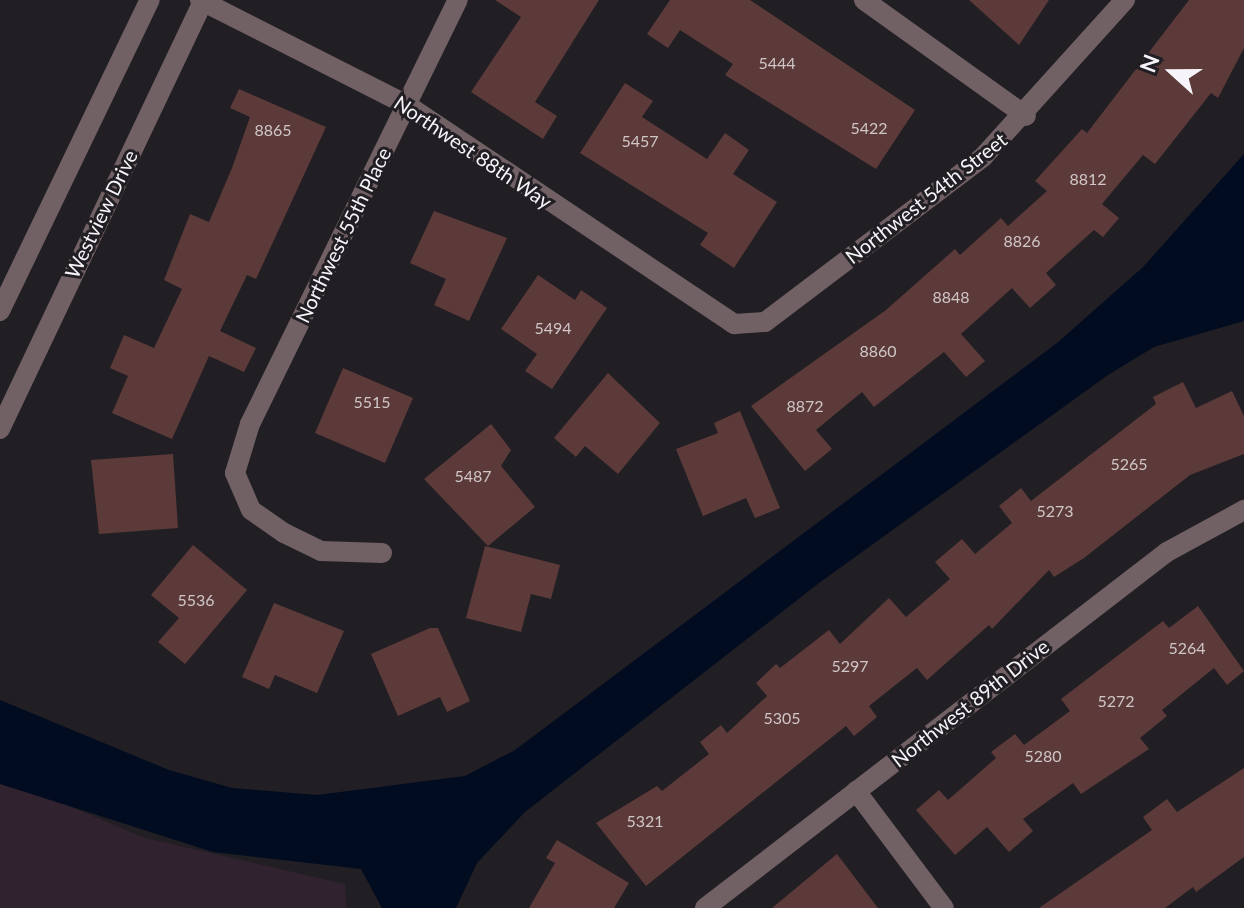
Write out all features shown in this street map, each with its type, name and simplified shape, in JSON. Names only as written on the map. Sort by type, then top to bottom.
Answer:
[{"type":"street","points":[[0,311],[150,0]]},
{"type":"street","name":"Northwest 88th Way","points":[[203,0],[407,105],[734,324]]},
{"type":"street","name":"Westview Drive","points":[[0,429],[203,0]]},
{"type":"street","name":"Northwest 55th Place","points":[[382,553],[321,551],[284,533],[251,510],[235,473],[250,424],[458,0]]},
{"type":"street","points":[[864,0],[1026,116]]},
{"type":"street","name":"Northwest 54th Street","points":[[734,324],[765,322],[983,157],[1026,116],[1125,0]]},
{"type":"street","name":"Northwest 89th Drive","points":[[705,908],[1167,552],[1244,510]]},
{"type":"street","points":[[856,791],[944,908]]},
{"type":"shaded area","points":[[0,777],[145,838],[345,884],[346,908],[0,908]]},
{"type":"water","points":[[1244,154],[1244,321],[1154,347],[1108,375],[819,583],[525,812],[477,863],[456,908],[382,908],[361,869],[213,852],[0,784],[0,700],[169,770],[232,788],[317,795],[465,776],[515,750],[1057,343],[1143,267]]},
{"type":"building","points":[[495,0],[599,0],[535,102],[557,116],[543,139],[471,92],[521,17]]},
{"type":"building","points":[[670,0],[750,0],[915,110],[876,169],[725,75],[733,64],[680,30],[668,48],[647,34]]},
{"type":"building","points":[[969,0],[1049,0],[1019,45]]},
{"type":"building","points":[[1189,0],[1244,0],[1244,48],[1218,98],[1211,93],[1155,164],[1143,155],[1102,204],[1119,218],[1103,237],[1094,230],[1046,273],[1056,285],[1030,308],[1012,288],[961,334],[985,361],[966,377],[944,352],[874,407],[862,392],[816,430],[832,449],[805,471],[751,406],[886,310],[955,249],[960,255],[1001,218],[1008,226],[1047,191],[1035,181],[1082,129],[1087,133]]},
{"type":"building","points":[[625,83],[653,101],[642,117],[707,159],[725,133],[749,150],[733,174],[777,202],[734,268],[700,245],[708,233],[580,153]]},
{"type":"building","points":[[239,89],[326,127],[256,279],[247,275],[220,331],[256,348],[244,372],[209,356],[172,439],[112,413],[128,376],[110,368],[124,335],[154,348],[182,289],[164,280],[190,214],[209,222],[232,168],[250,117],[230,108]]},
{"type":"building","points":[[434,211],[507,238],[469,321],[434,305],[446,279],[410,263]]},
{"type":"building","points":[[538,275],[575,300],[581,290],[607,308],[552,389],[525,371],[537,354],[501,329]]},
{"type":"building","points":[[343,368],[413,398],[385,463],[315,433]]},
{"type":"building","points":[[608,373],[660,423],[618,474],[585,446],[576,457],[554,438]]},
{"type":"building","points":[[1183,382],[1196,408],[1232,391],[1244,416],[1244,454],[1190,475],[1084,558],[1054,577],[1049,570],[992,629],[989,625],[927,680],[917,668],[869,706],[877,717],[854,736],[846,726],[646,886],[596,823],[657,786],[662,791],[709,754],[700,742],[721,725],[727,733],[767,696],[756,683],[776,664],[780,668],[829,630],[840,644],[889,598],[906,617],[950,579],[935,562],[962,539],[975,554],[1012,523],[999,506],[1021,488],[1031,501],[1156,404],[1153,397]]},
{"type":"building","points":[[740,411],[780,508],[755,518],[746,498],[703,516],[676,449],[718,433],[714,423]]},
{"type":"building","points":[[491,424],[511,450],[501,466],[535,507],[488,546],[424,479]]},
{"type":"building","points":[[173,454],[178,528],[99,534],[91,460]]},
{"type":"building","points":[[193,545],[247,590],[185,664],[158,642],[179,618],[151,595]]},
{"type":"building","points":[[485,546],[560,565],[551,599],[531,594],[521,632],[466,618]]},
{"type":"building","points":[[274,603],[344,631],[317,693],[275,675],[269,689],[242,677]]},
{"type":"building","points":[[1198,606],[1244,671],[1227,685],[1214,668],[1162,710],[1167,716],[1140,738],[1149,749],[1081,794],[1073,783],[1023,819],[1033,831],[1009,852],[987,827],[955,855],[916,810],[939,790],[948,800],[996,758],[991,752],[1015,734],[1024,745],[1070,711],[1061,699],[1163,621],[1169,628]]},
{"type":"building","points":[[430,628],[438,628],[470,701],[447,712],[440,697],[398,716],[371,654]]},
{"type":"building","points":[[1244,768],[1244,857],[1196,892],[1193,887],[1165,908],[1039,908],[1152,830],[1143,817],[1167,799],[1177,812]]},
{"type":"building","points":[[557,840],[629,883],[614,908],[529,908],[555,863],[546,858]]},
{"type":"building","points":[[837,854],[878,908],[772,908]]}]
